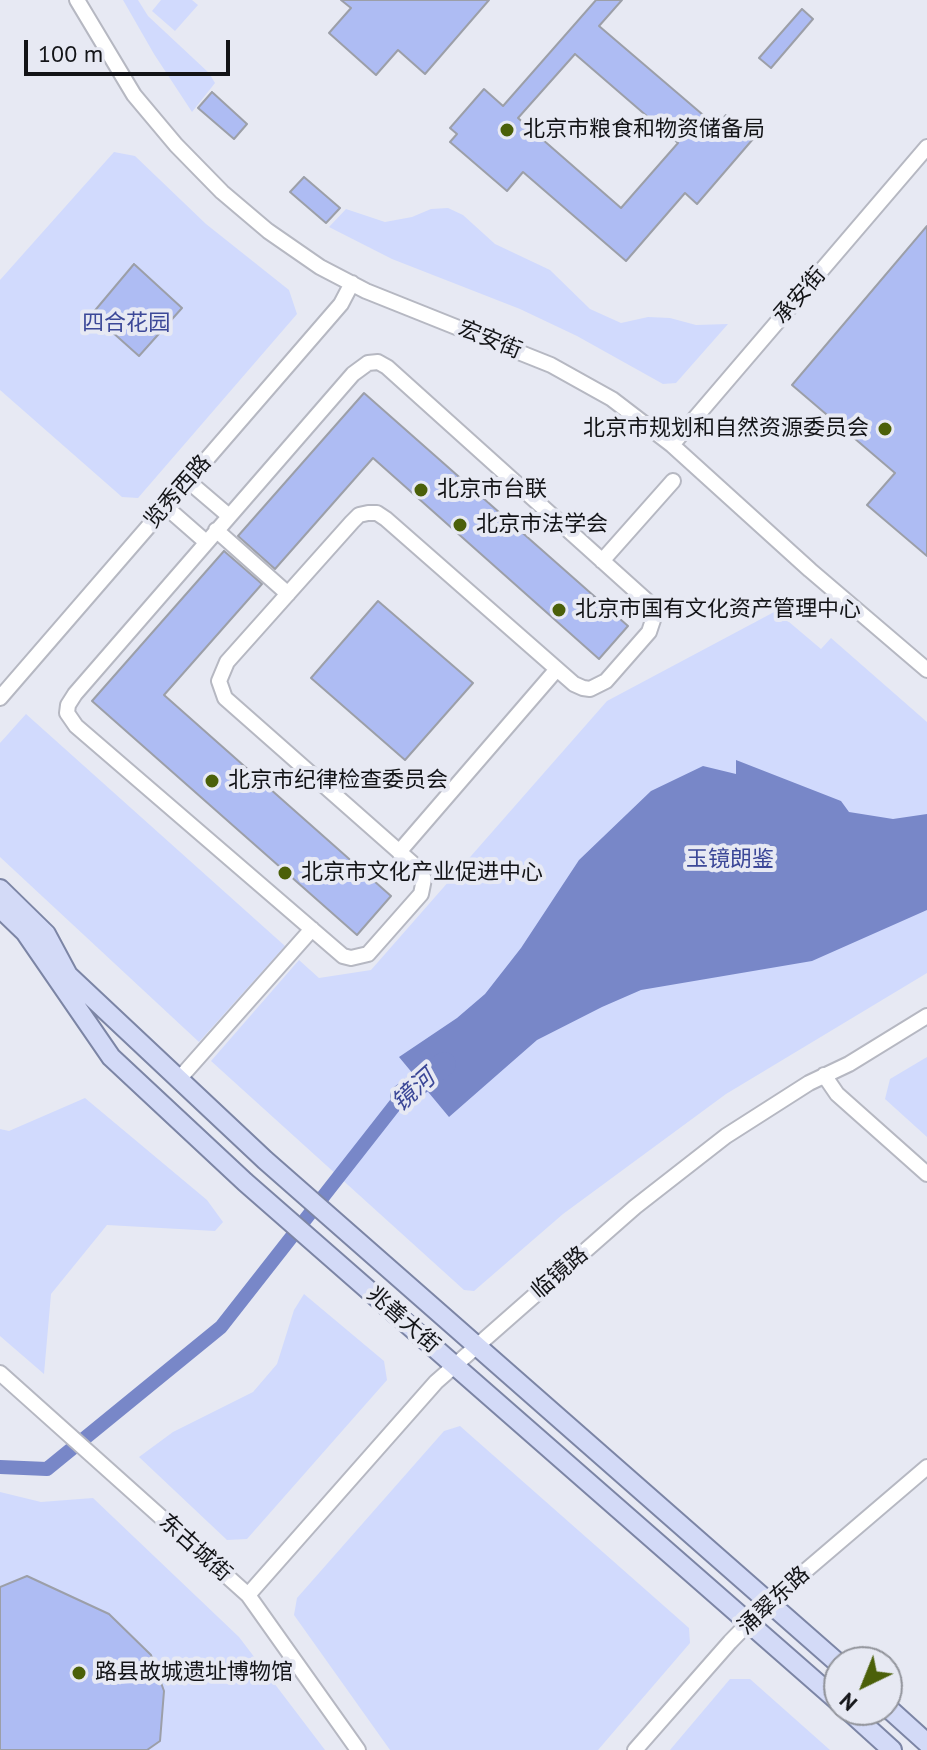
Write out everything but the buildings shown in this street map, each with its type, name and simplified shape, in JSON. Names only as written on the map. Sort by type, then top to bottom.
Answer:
[{"type":"main road","name":"兆善大街","points":[[0,889],[46,934],[68,975],[265,1160],[823,1650]]},
{"type":"main road","name":"兆善大街","points":[[0,908],[25,932],[111,1057],[245,1182],[823,1688]]},
{"type":"main road","points":[[903,1721],[927,1743]]},
{"type":"main road","points":[[866,1726],[892,1750]]},
{"type":"street","name":"宏安街","points":[[77,0],[134,95],[194,164],[268,231],[320,267],[352,283],[551,365],[612,399],[672,445],[810,570],[927,670]]},
{"type":"street","name":"承安街","points":[[672,445],[927,147]]},
{"type":"street","points":[[915,161],[927,172]]},
{"type":"street","name":"览秀西路","points":[[0,698],[341,304],[352,283]]},
{"type":"street","points":[[378,362],[647,601],[654,617],[649,632],[599,686],[583,688],[574,684],[386,519],[377,513],[359,515],[221,671],[220,690],[225,698],[420,871],[424,879],[421,894],[368,954],[360,958],[343,956],[76,726],[67,713],[75,694],[229,516],[353,374],[368,363],[378,362]]},
{"type":"street","points":[[188,481],[229,516]]},
{"type":"street","points":[[602,561],[673,481]]},
{"type":"street","points":[[166,507],[206,542]]},
{"type":"street","points":[[216,530],[288,594]]},
{"type":"street","points":[[399,852],[557,669]]},
{"type":"street","points":[[179,1079],[312,929]]},
{"type":"street","name":"临镜路","points":[[248,1595],[455,1364],[635,1207],[715,1144],[824,1075],[849,1064],[927,1016]]},
{"type":"street","points":[[824,1075],[837,1094],[927,1174]]},
{"type":"street","name":"东古城街","points":[[0,1373],[248,1595],[358,1750]]},
{"type":"street","name":"涌翠东路","points":[[635,1750],[769,1602],[927,1467]]},
{"type":"green space","points":[[123,0],[138,0],[148,16],[209,73],[215,83],[192,112],[154,54]]},
{"type":"green space","points":[[161,0],[192,0],[198,5],[175,31],[152,11]]},
{"type":"green space","name":"四合花园","points":[[114,152],[135,156],[206,224],[289,290],[297,314],[138,498],[122,497],[0,390],[0,280]]},
{"type":"green space","points":[[448,208],[463,215],[495,244],[550,270],[590,309],[621,323],[648,317],[670,318],[696,325],[728,324],[676,383],[663,384],[577,336],[520,309],[392,259],[329,227],[346,209],[385,222],[412,217],[431,209]]},
{"type":"green space","name":"玉镜朗鉴","points":[[776,611],[821,649],[831,638],[927,722],[927,973],[726,1094],[563,1214],[474,1291],[464,1290],[211,1061],[299,960],[319,978],[371,970],[607,701]]},
{"type":"green space","points":[[26,714],[285,946],[199,1042],[0,857],[0,743]]},
{"type":"green space","points":[[927,1057],[927,1137],[885,1099],[890,1079]]},
{"type":"green space","points":[[85,1098],[207,1200],[223,1222],[215,1231],[107,1225],[51,1294],[44,1374],[0,1336],[0,1129],[9,1131]]},
{"type":"green space","points":[[304,1294],[384,1361],[387,1380],[247,1539],[227,1540],[139,1457],[173,1432],[253,1392],[277,1364],[294,1310]]},
{"type":"green space","points":[[460,1426],[689,1628],[690,1643],[598,1750],[390,1750],[294,1615],[297,1598],[444,1431]]},
{"type":"green space","points":[[0,1492],[41,1502],[93,1498],[239,1637],[325,1750],[0,1750]]},
{"type":"green space","points":[[730,1679],[750,1679],[830,1750],[670,1750]]},
{"type":"water","points":[[736,760],[841,801],[849,812],[893,819],[927,814],[927,910],[812,961],[641,990],[537,1040],[449,1117],[399,1057],[457,1018],[485,994],[521,948],[579,860],[651,791],[703,766],[736,774]]},
{"type":"waterway","name":"镜河","points":[[402,1096],[444,1064]]},
{"type":"waterway","name":"镜河","points":[[0,1467],[47,1469],[221,1327],[402,1096]]},
{"type":"place","name":"北京市粮食和物资储备局","points":[[507,130]]},
{"type":"place","name":"北京市规划和自然资源委员会","points":[[885,429]]},
{"type":"place","name":"北京市台联","points":[[421,490]]},
{"type":"place","name":"北京市法学会","points":[[460,525]]},
{"type":"place","name":"北京市国有文化资产管理中心","points":[[559,610]]},
{"type":"place","name":"北京市纪律检查委员会","points":[[212,781]]},
{"type":"place","name":"北京市文化产业促进中心","points":[[285,873]]},
{"type":"place","name":"路县故城遗址博物馆","points":[[79,1673]]}]
